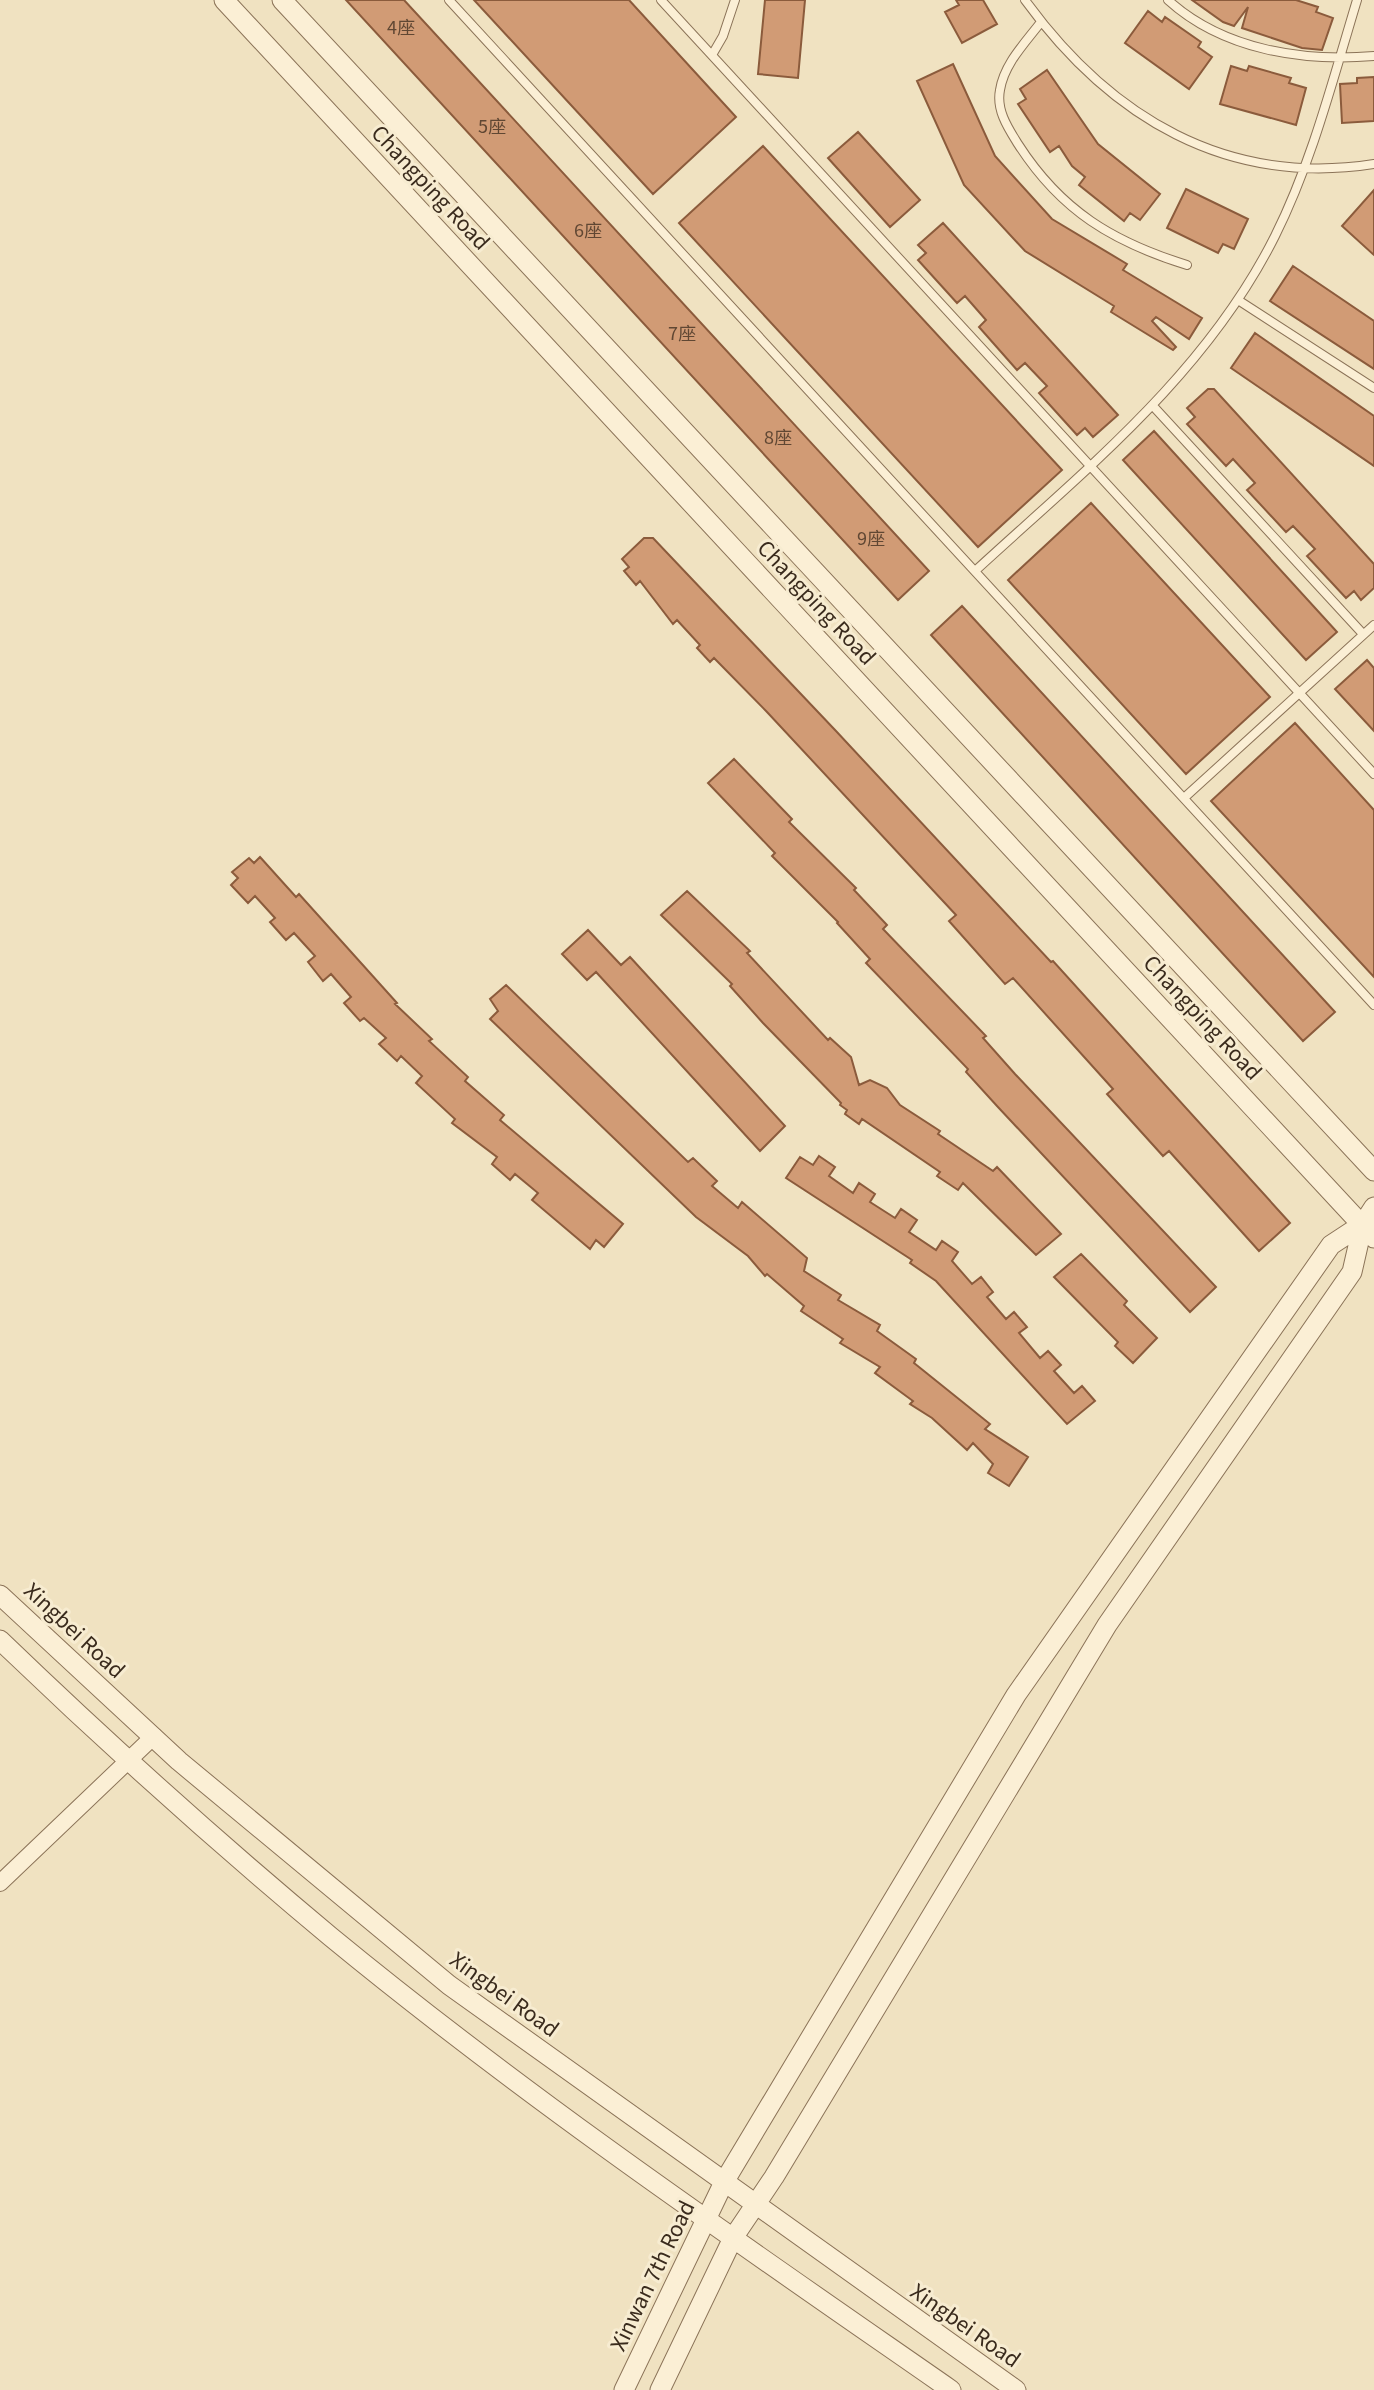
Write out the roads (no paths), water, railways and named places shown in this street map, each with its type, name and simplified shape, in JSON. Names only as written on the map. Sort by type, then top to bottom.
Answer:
[{"type":"street","name":"Changping Road","points":[[223,0],[1368,1231]]},
{"type":"street","name":"Changping Road","points":[[282,0],[1374,1171]]},
{"type":"street","points":[[660,2390],[733,2238],[756,2205],[1107,1625],[1352,1272],[1374,1207]]},
{"type":"street","name":"Xinwan 7th Road","points":[[624,2390],[724,2182],[1016,1695],[1331,1245],[1368,1231]]},
{"type":"street","name":"Xingbei Road","points":[[0,1595],[179,1761],[449,1985],[1016,2390]]},
{"type":"street","points":[[0,1640],[128,1763],[333,1938],[519,2081],[733,2238],[951,2390]]},
{"type":"street","points":[[0,1883],[154,1736]]},
{"type":"lane","points":[[449,0],[1374,1005]]},
{"type":"lane","points":[[661,0],[1374,774]]},
{"type":"lane","points":[[712,55],[723,36],[735,0]]},
{"type":"lane","points":[[1025,0],[1041,22],[1101,85],[1133,112],[1181,139],[1233,158],[1287,168],[1342,169],[1374,164]]},
{"type":"lane","points":[[1168,0],[1210,28],[1251,46],[1295,56],[1339,59],[1374,56]]},
{"type":"lane","points":[[975,571],[1153,406],[1195,360],[1238,300],[1275,236],[1305,168],[1357,0]]},
{"type":"lane","points":[[1041,22],[1004,74],[999,93],[1001,112],[1009,130],[1034,169],[1074,209],[1102,230],[1143,252],[1187,265]]},
{"type":"lane","points":[[1238,300],[1374,388]]},
{"type":"lane","points":[[1153,406],[1363,634]]},
{"type":"lane","points":[[1184,798],[1374,625]]}]
